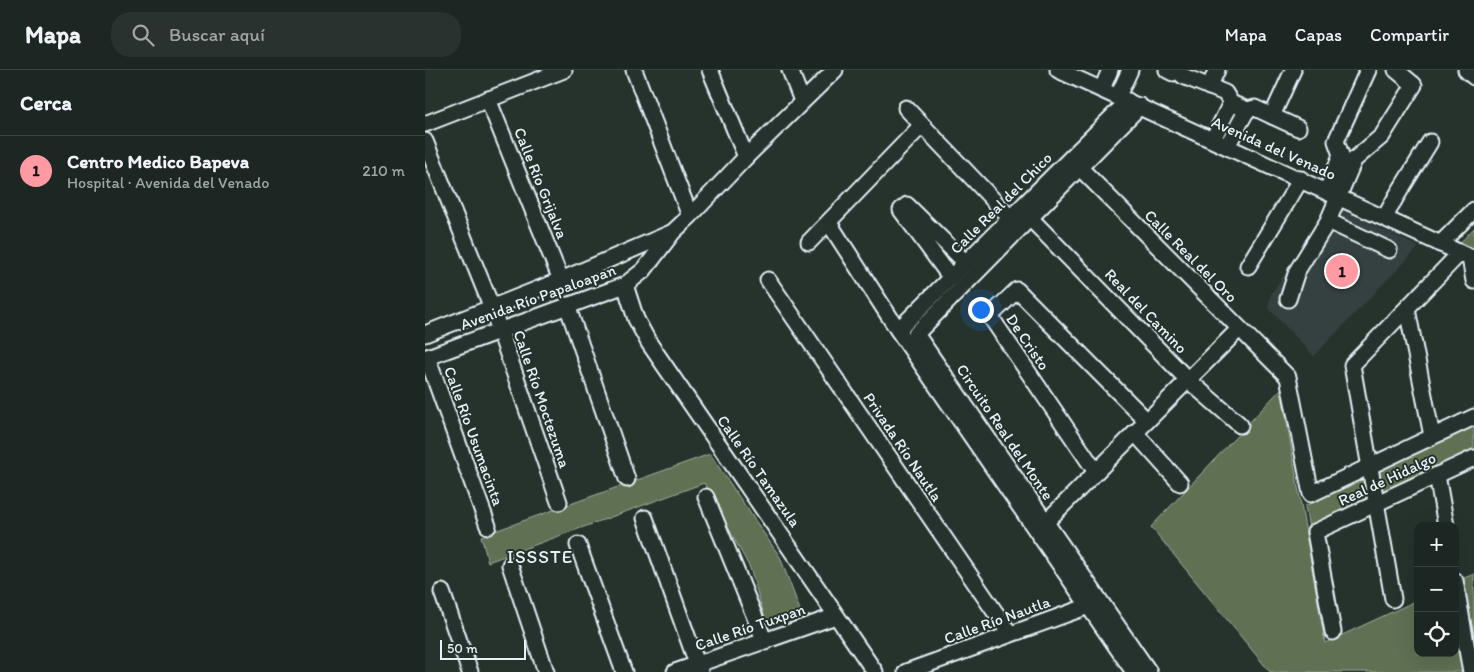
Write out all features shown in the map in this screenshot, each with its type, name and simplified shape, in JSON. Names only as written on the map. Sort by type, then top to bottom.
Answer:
[{"type":"street","points":[[425,124],[564,70]]},
{"type":"street","points":[[633,70],[690,216]]},
{"type":"street","points":[[710,70],[746,157]]},
{"type":"street","points":[[790,70],[802,101]]},
{"type":"street","name":"Avenida Río Papaloapan","points":[[426,358],[625,285],[644,270],[673,232],[835,70]]},
{"type":"street","name":"Avenida del Venado","points":[[1058,70],[1468,256]]},
{"type":"street","points":[[1102,89],[1110,70]]},
{"type":"street","points":[[1129,101],[1130,70]]},
{"type":"street","points":[[1209,87],[1217,70]]},
{"type":"street","points":[[1272,116],[1293,70]]},
{"type":"street","points":[[1348,158],[1336,140],[1368,70]]},
{"type":"street","points":[[1288,299],[1297,271],[1328,221],[1333,194],[1348,158],[1382,136],[1414,85],[1395,70]]},
{"type":"street","points":[[1467,70],[1474,77]]},
{"type":"street","points":[[1174,73],[1225,93],[1231,103],[1247,110],[1255,108],[1298,128]]},
{"type":"street","name":"Calle Río Grijalva","points":[[488,99],[561,280]]},
{"type":"street","name":"Calle Real del Chico","points":[[898,330],[966,262],[1021,222],[1129,101]]},
{"type":"street","points":[[1213,139],[1231,103]]},
{"type":"street","points":[[906,108],[1021,222]]},
{"type":"street","points":[[1227,146],[1247,110]]},
{"type":"street","points":[[809,242],[923,125]]},
{"type":"street","name":"Calle Río Moctezuma","points":[[425,141],[492,308],[559,502]]},
{"type":"street","points":[[1385,217],[1430,142]]},
{"type":"street","name":"Calle Real del Oro","points":[[1075,163],[1288,377],[1311,494],[1371,465]]},
{"type":"street","points":[[1248,266],[1301,179]]},
{"type":"street","points":[[951,278],[901,210],[907,205],[966,262]]},
{"type":"street","points":[[1440,244],[1474,210]]},
{"type":"street","points":[[1328,221],[1389,250]]},
{"type":"street","name":"Real del Camino","points":[[1021,222],[1188,380],[1240,425]]},
{"type":"street","name":"Circuito Real del Monte","points":[[1021,222],[916,334],[1046,522],[1134,672]]},
{"type":"street","name":"Circuito Real del Monte","points":[[829,223],[898,330],[1094,604],[1149,672]]},
{"type":"street","name":"Avenida Río Papaloapan","points":[[425,334],[561,280],[673,232]]},
{"type":"street","points":[[1393,599],[1352,365],[1407,308],[1468,256],[1474,281]]},
{"type":"street","name":"Privada Río Nautla","points":[[768,280],[1010,634]]},
{"type":"street","name":"Calle Río Tamazula","points":[[625,285],[636,318],[649,343],[875,672]]},
{"type":"street","name":"De Cristo","points":[[1096,472],[989,316],[1017,290],[1147,421]]},
{"type":"street","points":[[567,305],[627,479]]},
{"type":"street","points":[[1407,308],[1432,436]]},
{"type":"street","points":[[1046,522],[1239,329]]},
{"type":"street","name":"Calle Río Usumacinta","points":[[426,358],[488,526]]},
{"type":"street","points":[[1371,465],[1474,417]]},
{"type":"street","points":[[1135,433],[1180,483]]},
{"type":"street","name":"Real de Hidalgo","points":[[1333,632],[1315,532],[1474,458]]},
{"type":"street","points":[[1437,475],[1445,522]]},
{"type":"street","points":[[706,496],[765,642]]},
{"type":"street","points":[[645,518],[698,668]]},
{"type":"street","points":[[577,545],[624,672]]},
{"type":"street","points":[[510,566],[546,672]]},
{"type":"street","points":[[442,592],[470,672]]},
{"type":"street","name":"Calle Río Nautla","points":[[906,672],[1094,604]]},
{"type":"street","points":[[1459,604],[1471,672]]},
{"type":"street","name":"Calle Río Tuxpan","points":[[675,672],[698,668],[836,616]]},
{"type":"shaded area","points":[[1332,205],[1419,247],[1314,356],[1268,308],[1271,294]]},
{"type":"green space","points":[[1474,228],[1474,251],[1460,243]]},
{"type":"green space","points":[[1281,389],[1325,643],[1414,602],[1414,657],[1459,657],[1462,672],[1270,672],[1151,527]]},
{"type":"green space","points":[[1474,426],[1474,449],[1382,493],[1377,472]]},
{"type":"green space","points":[[710,454],[780,557],[800,610],[766,622],[750,568],[704,483],[488,562],[481,536]]},
{"type":"green space","points":[[1363,479],[1367,502],[1309,529],[1305,506]]},
{"type":"green space","points":[[1474,574],[1474,640],[1464,578]]},
{"type":"place","name":"Centro Medico Bapeva","points":[[1342,271]]},
{"type":"district","name":"ISSSTE","points":[[540,556]]}]
